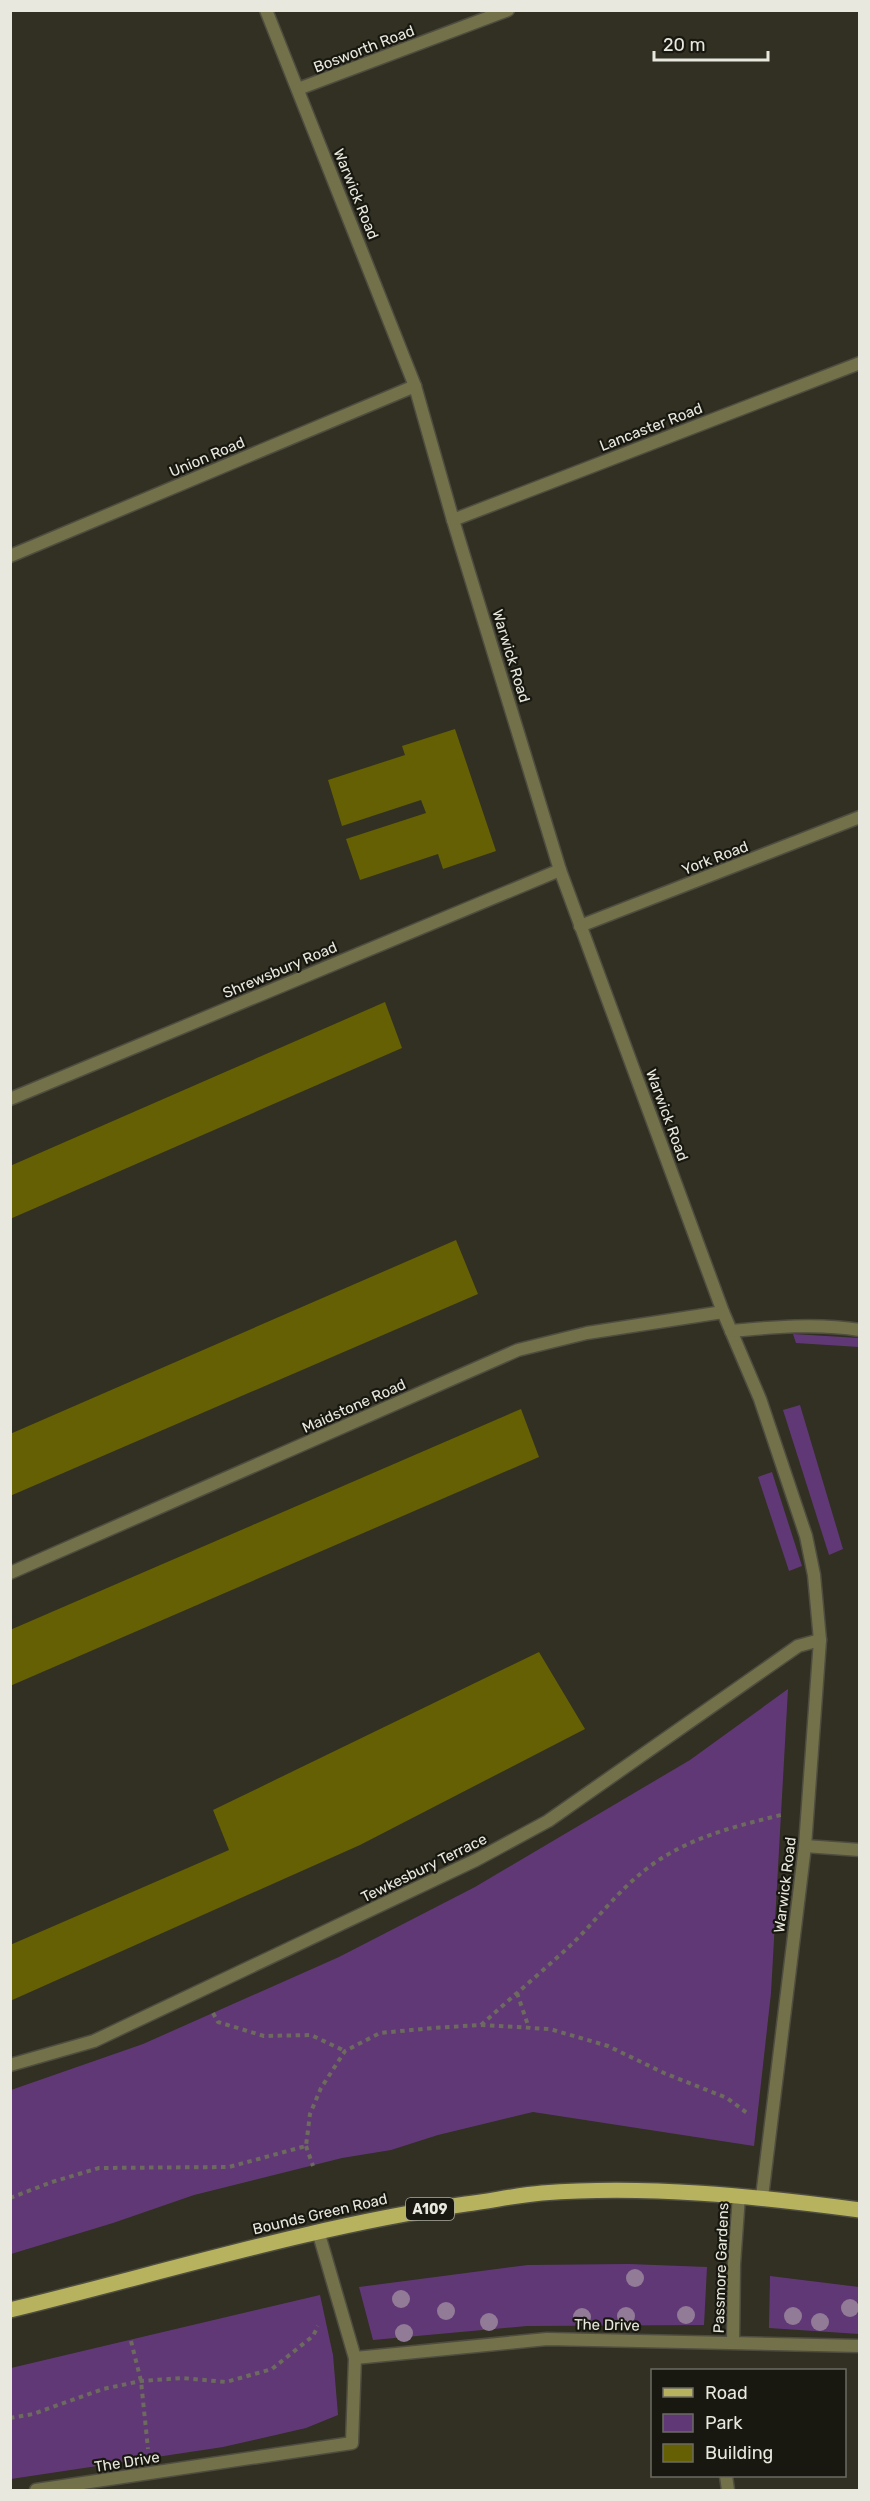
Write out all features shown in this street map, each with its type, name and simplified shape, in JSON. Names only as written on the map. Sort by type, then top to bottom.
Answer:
[{"type":"main road","name":"Bounds Green Road","points":[[10,2310],[318,2231],[417,2211],[542,2193],[643,2192],[762,2197],[860,2210]]},
{"type":"street","name":"Warwick Road","points":[[266,10],[416,386],[453,520],[560,870],[723,1312],[763,1410],[806,1536],[814,1575],[820,1640],[805,1846],[762,2197]]},
{"type":"street","name":"Bosworth Road","points":[[298,90],[508,10]]},
{"type":"street","name":"Lancaster Road","points":[[453,520],[860,363]]},
{"type":"street","name":"Union Road","points":[[10,556],[416,386]]},
{"type":"street","name":"York Road","points":[[580,926],[860,817]]},
{"type":"street","name":"Shrewsbury Road","points":[[10,1099],[560,870]]},
{"type":"street","name":"Maidstone Road","points":[[10,1573],[518,1350],[587,1333],[723,1312]]},
{"type":"street","points":[[731,1331],[771,1327],[843,1327],[860,1330]]},
{"type":"street","name":"Tewkesbury Terrace","points":[[10,2065],[94,2041],[477,1860],[548,1821],[798,1646],[820,1640]]},
{"type":"street","points":[[805,1846],[860,1850]]},
{"type":"street","name":"Passmore Gardens","points":[[733,2342],[734,2264],[739,2196]]},
{"type":"street","name":"The Drive","points":[[36,2490],[352,2443],[355,2358],[318,2231]]},
{"type":"street","name":"The Drive","points":[[355,2358],[548,2339],[860,2346]]},
{"type":"path","points":[[480,2025],[576,1940],[630,1883],[653,1864],[686,1845],[724,1829],[787,1814]]},
{"type":"path","points":[[203,1990],[218,2022],[264,2036],[311,2035],[345,2051]]},
{"type":"path","points":[[517,1993],[529,2028]]},
{"type":"path","points":[[313,2166],[306,2146],[310,2114],[321,2088],[345,2051],[380,2033],[480,2025],[550,2029],[608,2046],[663,2073],[727,2098],[753,2117]]},
{"type":"path","points":[[10,2198],[99,2168],[229,2168],[306,2146]]},
{"type":"path","points":[[10,2418],[33,2414],[103,2389],[141,2381],[182,2378],[226,2382],[272,2368],[313,2336],[334,2289]]},
{"type":"path","points":[[131,2341],[141,2381],[150,2473]]},
{"type":"green space","points":[[793,1334],[859,1338],[859,1347],[796,1343]]},
{"type":"green space","points":[[800,1405],[843,1549],[829,1555],[783,1410]]},
{"type":"green space","points":[[772,1472],[802,1566],[789,1571],[758,1477]]},
{"type":"green space","points":[[788,1689],[771,1993],[754,2146],[533,2112],[438,2135],[391,2150],[342,2158],[194,2195],[11,2254],[11,2090],[143,2044],[339,1957],[475,1887],[690,1760]]},
{"type":"green space","points":[[629,2264],[707,2267],[704,2325],[527,2326],[373,2340],[359,2287],[528,2265]]},
{"type":"green space","points":[[770,2276],[859,2287],[859,2334],[769,2328]]},
{"type":"green space","points":[[320,2295],[333,2355],[338,2415],[306,2428],[223,2447],[11,2479],[11,2368]]},
{"type":"building","points":[[455,729],[496,851],[443,869],[438,854],[360,880],[346,839],[426,813],[421,800],[342,826],[328,780],[405,755],[402,746]]},
{"type":"building","points":[[385,1002],[402,1048],[10,1219],[10,1166]]},
{"type":"building","points":[[456,1240],[478,1294],[10,1496],[10,1434]]},
{"type":"building","points":[[521,1409],[539,1457],[10,1686],[10,1630]]},
{"type":"building","points":[[539,1652],[585,1729],[360,1845],[10,2001],[10,1945],[229,1850],[213,1810]]}]
